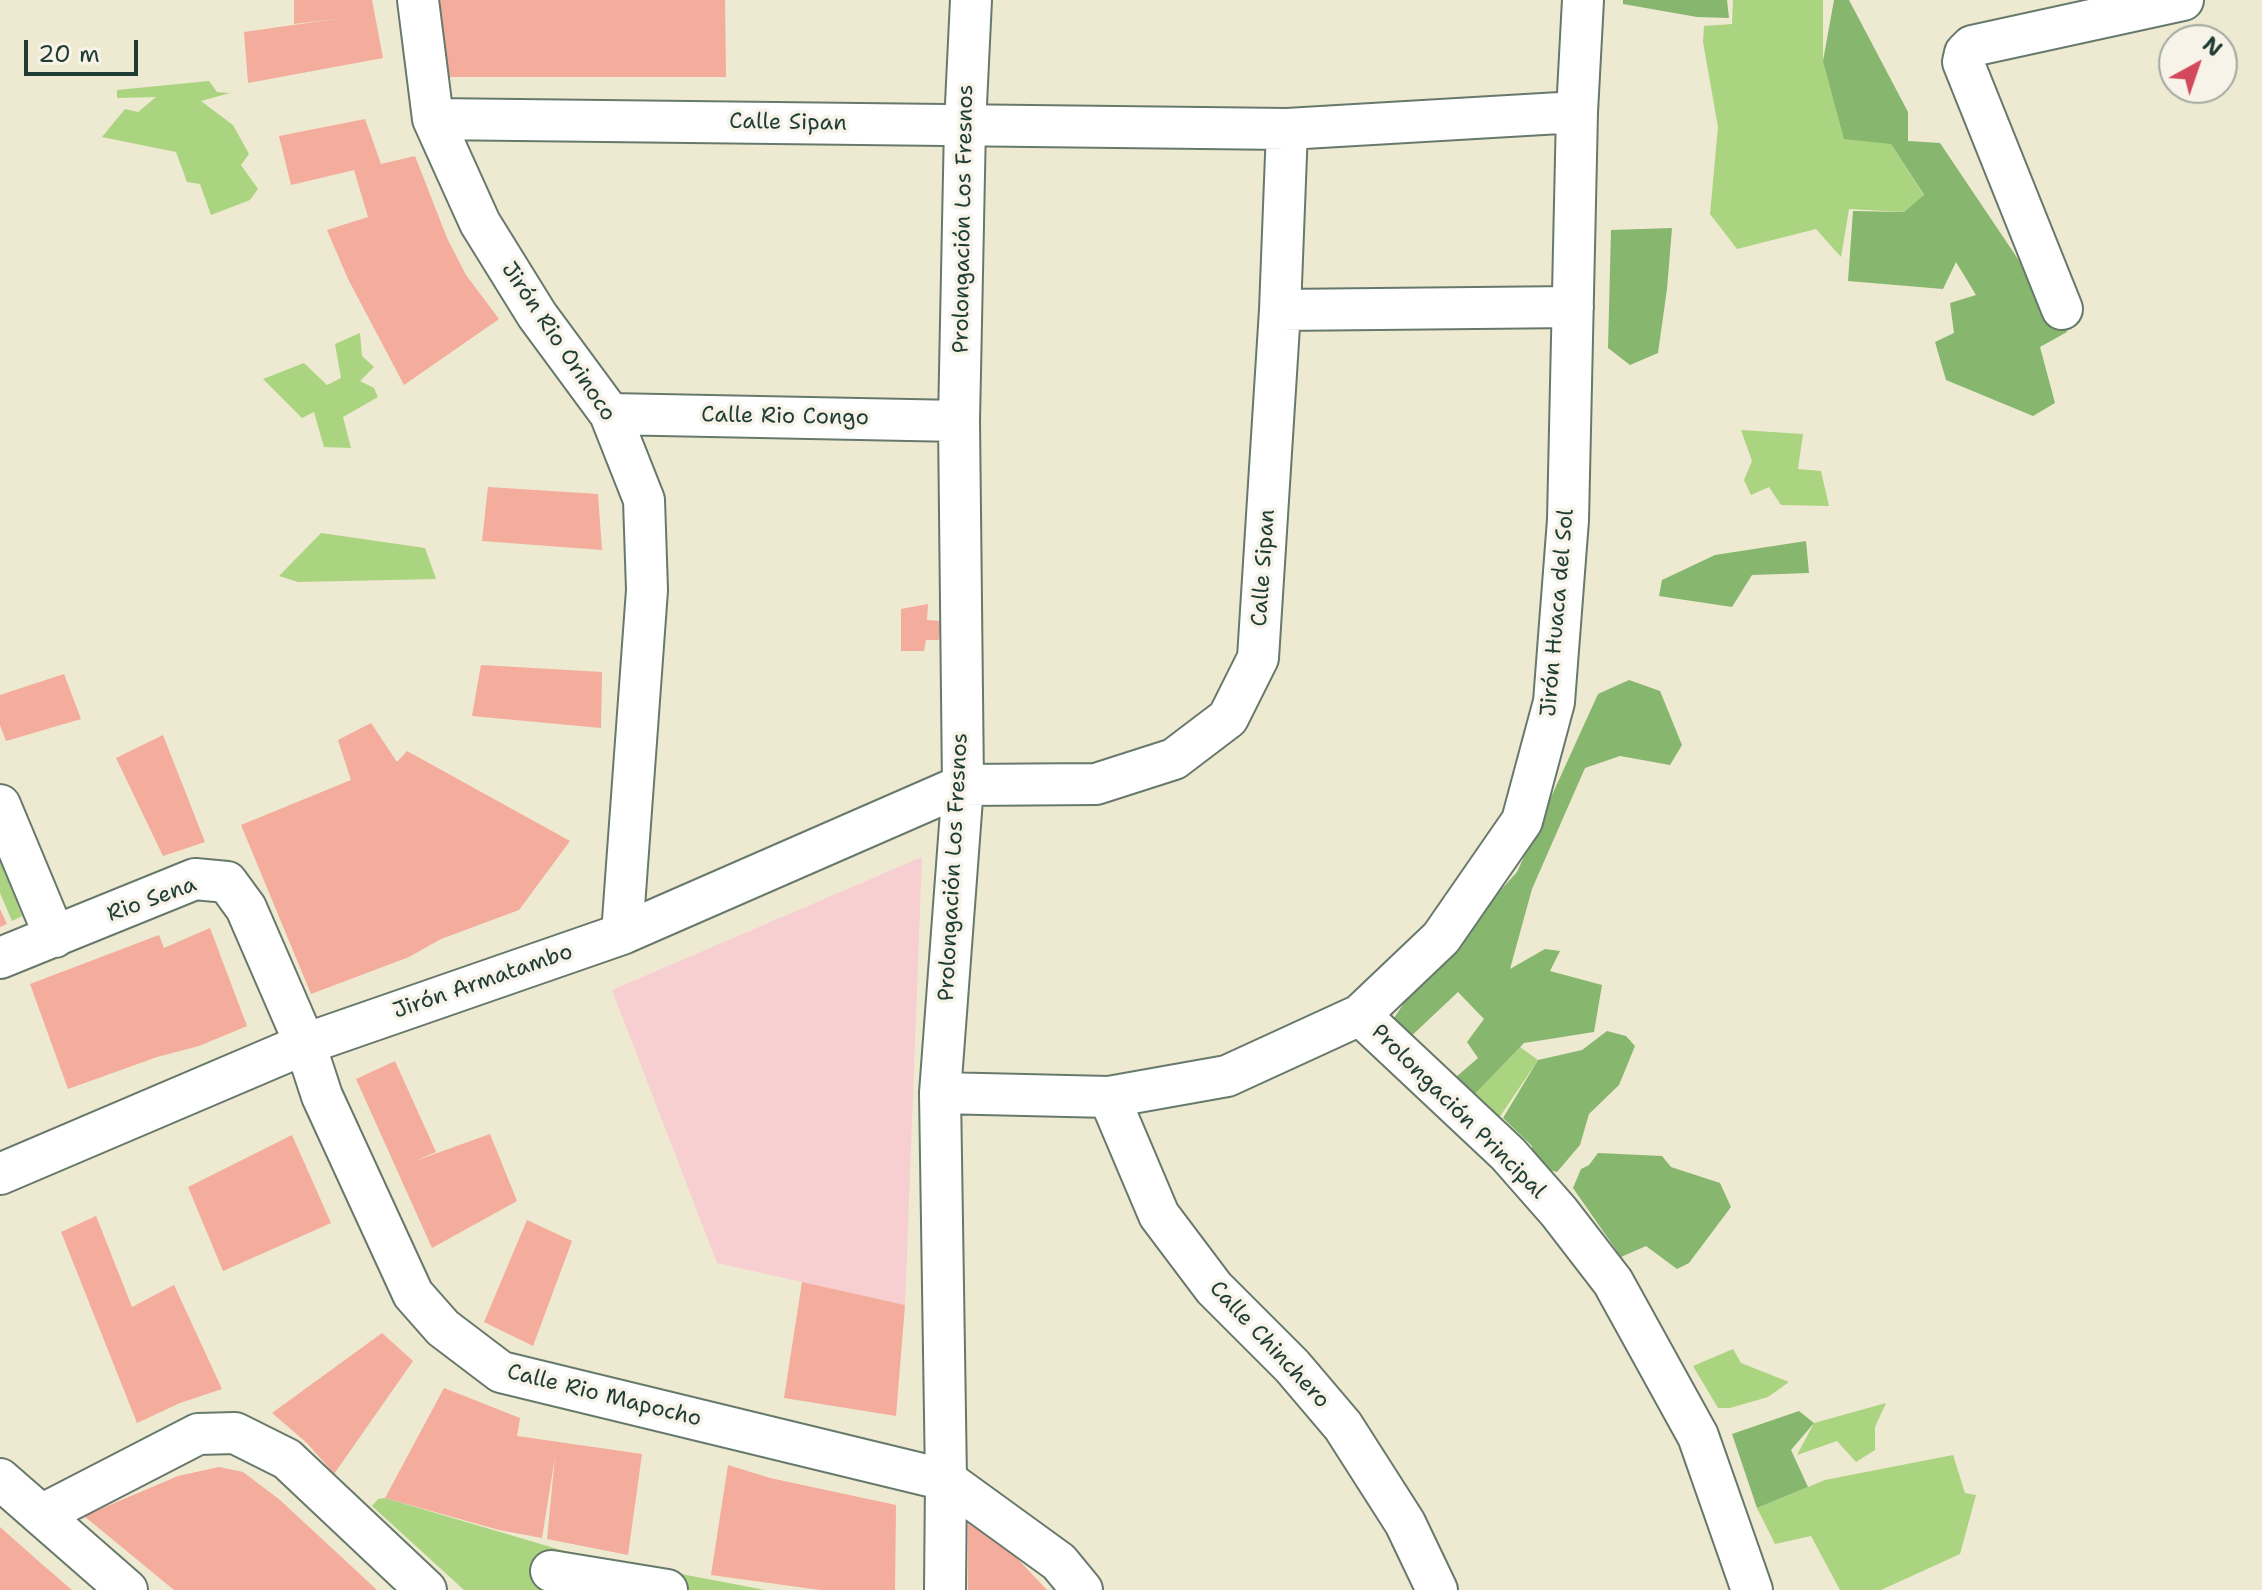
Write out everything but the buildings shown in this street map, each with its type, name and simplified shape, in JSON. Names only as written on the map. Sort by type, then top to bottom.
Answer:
[{"type":"street","name":"Jirón Rio Orinoco","points":[[418,0],[433,119],[480,223],[537,315],[610,414],[644,500],[647,590],[622,934]]},
{"type":"street","name":"Prolongación Los Fresnos","points":[[945,1590],[940,1093],[963,785],[959,421],[965,125],[971,0]]},
{"type":"street","name":"Jirón Huaca del Sol","points":[[940,1093],[1109,1097],[1227,1076],[1360,1015],[1441,938],[1522,821],[1554,702],[1568,520],[1577,112],[1583,0]]},
{"type":"street","points":[[2062,309],[1963,62],[1965,53],[1972,46],[2183,0]]},
{"type":"street","name":"Calle Sipan","points":[[433,119],[1287,129],[1577,112]]},
{"type":"street","name":"Calle Sipan","points":[[963,785],[1096,784],[1174,759],[1228,718],[1258,658],[1280,310],[1287,129]]},
{"type":"street","points":[[1280,310],[1573,307]]},
{"type":"street","name":"Calle Rio Congo","points":[[610,414],[959,421]]},
{"type":"street","name":"Jirón Armatambo","points":[[0,1174],[305,1044],[622,934],[963,785]]},
{"type":"street","points":[[0,805],[55,937]]},
{"type":"street","name":"Rio Sena","points":[[0,958],[195,879],[227,882],[246,908],[305,1044]]},
{"type":"street","name":"Prolongación Principal","points":[[1360,1015],[1508,1154],[1559,1212],[1613,1282],[1698,1436],[1752,1590]]},
{"type":"street","name":"Calle Rio Mapocho","points":[[305,1044],[322,1096],[413,1294],[443,1328],[501,1372],[946,1480]]},
{"type":"street","name":"Calle Chinchero","points":[[1109,1097],[1159,1215],[1214,1288],[1292,1366],[1343,1426],[1405,1523],[1437,1590]]},
{"type":"street","points":[[41,1515],[198,1434],[235,1433],[287,1459],[426,1590]]},
{"type":"street","points":[[0,1479],[127,1590]]},
{"type":"street","points":[[946,1480],[1059,1562],[1082,1590]]},
{"type":"street","points":[[551,1571],[667,1590]]},
{"type":"shaded area","points":[[922,857],[905,1305],[717,1263],[612,990]]},
{"type":"green space","points":[[1623,0],[1727,0],[1729,18],[1697,17],[1623,4]]},
{"type":"green space","points":[[1733,0],[1823,0],[1823,61],[1891,144],[1924,196],[1904,212],[1849,209],[1841,257],[1816,229],[1737,249],[1710,214],[1718,127],[1703,42],[1704,26],[1732,24]]},
{"type":"green space","points":[[1834,0],[1849,0],[1908,112],[1908,141],[1940,143],[2067,332],[2040,347],[2055,403],[2033,416],[1946,380],[1935,342],[1954,333],[1950,303],[1976,295],[1956,262],[1943,289],[1848,281],[1853,211],[1904,212],[1924,195],[1891,144],[1844,139],[1823,61]]},
{"type":"green space","points":[[209,81],[217,92],[230,93],[201,101],[233,125],[249,154],[241,165],[258,189],[250,200],[211,215],[200,184],[187,182],[176,152],[102,137],[125,109],[138,112],[156,97],[117,98],[117,90]]},
{"type":"green space","points":[[1672,228],[1658,353],[1630,365],[1608,348],[1611,230]]},
{"type":"green space","points":[[360,333],[362,356],[374,367],[360,381],[374,388],[378,397],[343,417],[351,448],[324,447],[314,412],[302,418],[263,379],[304,363],[327,385],[341,378],[335,344]]},
{"type":"green space","points":[[1741,430],[1803,434],[1798,469],[1821,471],[1829,506],[1781,505],[1769,487],[1751,495],[1744,480],[1752,461]]},
{"type":"green space","points":[[321,533],[425,548],[436,579],[298,582],[279,576]]},
{"type":"green space","points":[[1806,541],[1809,573],[1752,575],[1732,607],[1659,596],[1662,580],[1715,555]]},
{"type":"green space","points":[[1629,680],[1660,691],[1682,745],[1670,765],[1620,756],[1585,768],[1532,889],[1510,969],[1545,949],[1560,951],[1550,971],[1602,985],[1594,1032],[1524,1043],[1472,1097],[1448,1084],[1478,1058],[1467,1042],[1484,1019],[1458,992],[1406,1041],[1390,1024],[1418,982],[1517,872],[1598,694]]},
{"type":"green space","points":[[0,861],[22,916],[12,921],[0,893]]},
{"type":"green space","points":[[1607,1031],[1626,1036],[1635,1046],[1619,1085],[1589,1114],[1580,1145],[1557,1172],[1532,1165],[1532,1146],[1503,1118],[1538,1060],[1582,1050]]},
{"type":"green space","points":[[1520,1047],[1538,1060],[1499,1118],[1472,1097]]},
{"type":"green space","points":[[1598,1153],[1662,1156],[1671,1167],[1720,1183],[1731,1207],[1689,1263],[1677,1269],[1646,1246],[1621,1257],[1573,1188],[1581,1169],[1589,1165]]},
{"type":"green space","points":[[1733,1349],[1741,1363],[1789,1382],[1768,1397],[1730,1408],[1718,1408],[1693,1366]]},
{"type":"green space","points":[[1886,1403],[1875,1427],[1875,1450],[1856,1462],[1837,1441],[1797,1455],[1814,1423]]},
{"type":"green space","points":[[1799,1411],[1814,1423],[1791,1450],[1808,1487],[1757,1508],[1732,1434]]},
{"type":"green space","points":[[1953,1455],[1965,1493],[1976,1495],[1960,1554],[1881,1590],[1840,1590],[1811,1536],[1775,1544],[1757,1508],[1825,1480]]},
{"type":"green space","points":[[385,1498],[571,1553],[765,1590],[464,1590],[372,1506],[378,1499]]}]
